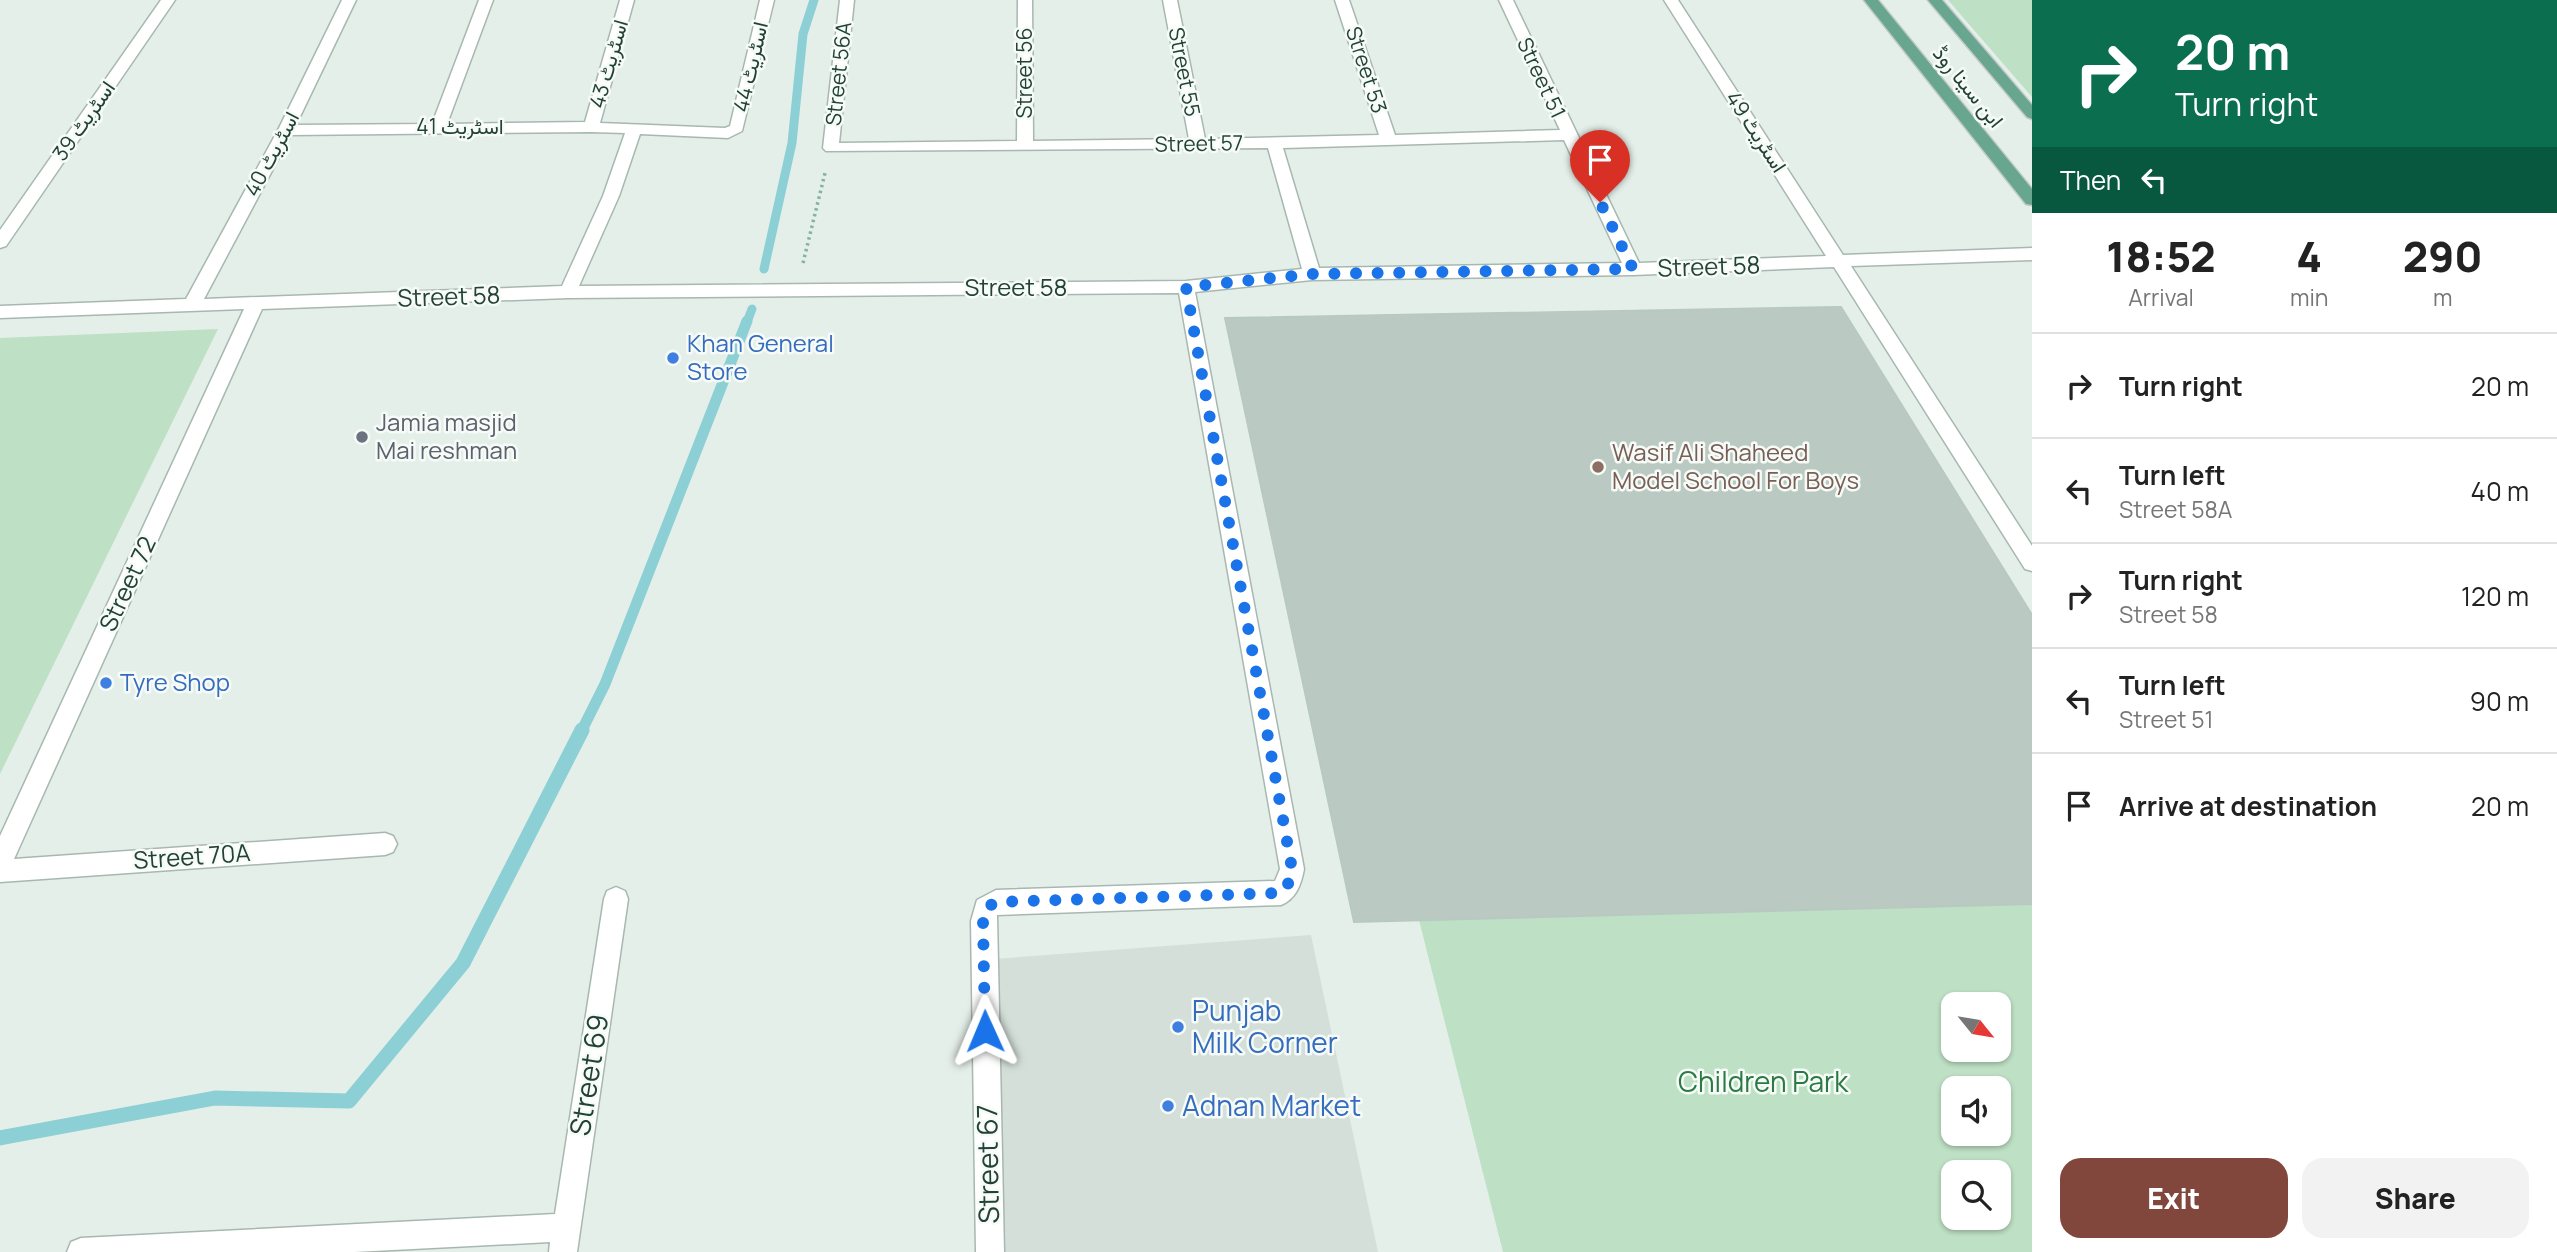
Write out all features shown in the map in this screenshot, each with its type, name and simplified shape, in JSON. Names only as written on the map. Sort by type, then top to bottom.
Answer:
[{"type":"main road","name":"ابن سینا روڈ","points":[[1871,0],[2032,200]]},
{"type":"main road","name":"ابن سینا روڈ","points":[[1936,0],[2032,114]]},
{"type":"street","name":"اسٹریٹ 39","points":[[0,242],[168,0]]},
{"type":"street","name":"اسٹریٹ 40","points":[[191,307],[286,130],[349,0]]},
{"type":"street","points":[[439,127],[486,0]]},
{"type":"street","name":"اسٹریٹ 43","points":[[591,127],[627,0]]},
{"type":"street","name":"اسٹریٹ 44","points":[[733,131],[737,128],[767,0]]},
{"type":"street","name":"Street 56A","points":[[831,149],[847,0]]},
{"type":"street","name":"Street 56","points":[[1024,147],[1025,0]]},
{"type":"street","name":"Street 55","points":[[1170,0],[1198,144]]},
{"type":"street","name":"Street 53","points":[[1342,0],[1389,141]]},
{"type":"street","name":"Street 51","points":[[1506,0],[1567,135],[1633,269]]},
{"type":"street","name":"اسٹریٹ 49","points":[[1671,0],[2032,563]]},
{"type":"street","name":"اسٹریٹ 41","points":[[286,130],[591,127],[733,131]]},
{"type":"street","points":[[568,292],[611,196],[634,129]]},
{"type":"street","name":"Street 57","points":[[831,149],[1389,141],[1567,135]]},
{"type":"street","points":[[1274,143],[1312,274]]},
{"type":"street","name":"Street 58","points":[[0,312],[568,292],[797,288],[1186,287],[1312,274],[1633,269],[2032,254]]},
{"type":"street","name":"Street 67","points":[[990,1252],[983,921],[986,908],[996,902],[1281,893],[1290,881],[1292,869],[1186,287]]},
{"type":"street","name":"Street 72","points":[[0,862],[255,305]]},
{"type":"street","name":"Street 70A","points":[[0,871],[385,844]]},
{"type":"street","name":"Street 69","points":[[565,1240],[617,899]]},
{"type":"street","points":[[81,1252],[565,1240]]},
{"type":"path","points":[[797,288],[831,149]]},
{"type":"shaded area","name":"Adnan Market","points":[[1311,935],[1378,1252],[996,1252],[980,960]]},
{"type":"green space","points":[[1948,0],[2032,0],[2032,97]]},
{"type":"green space","points":[[218,329],[0,774],[0,338]]},
{"type":"green space","name":"Children Park","points":[[2032,904],[2032,1252],[1503,1252],[1419,920]]},
{"type":"building","name":"Wasif Ali Shaheed Model School For Boys","points":[[1841,307],[2032,615],[2032,904],[1354,922],[1225,318]]},
{"type":"waterway","points":[[764,269],[792,143],[803,34],[814,0]]},
{"type":"waterway","points":[[747,322],[752,309]]},
{"type":"waterway","points":[[582,730],[605,684],[747,321]]},
{"type":"waterway","points":[[0,1138],[215,1098],[349,1101],[463,963],[582,730]]},
{"type":"place","name":"Khan General Store","points":[[673,358]]},
{"type":"place","name":"Jamia masjid Mai reshman","points":[[362,437]]},
{"type":"place","name":"Wasif Ali Shaheed Model School For Boys","points":[[1598,467]]},
{"type":"place","name":"Tyre Shop","points":[[106,683]]},
{"type":"place","name":"Punjab Milk Corner","points":[[1178,1027]]},
{"type":"place","name":"Adnan Market","points":[[1168,1106]]},
{"type":"route","points":[[985,1031],[983,921],[986,908],[996,902],[1281,893],[1290,881],[1292,869],[1186,287],[1312,274],[1633,269],[1600,202]]}]
